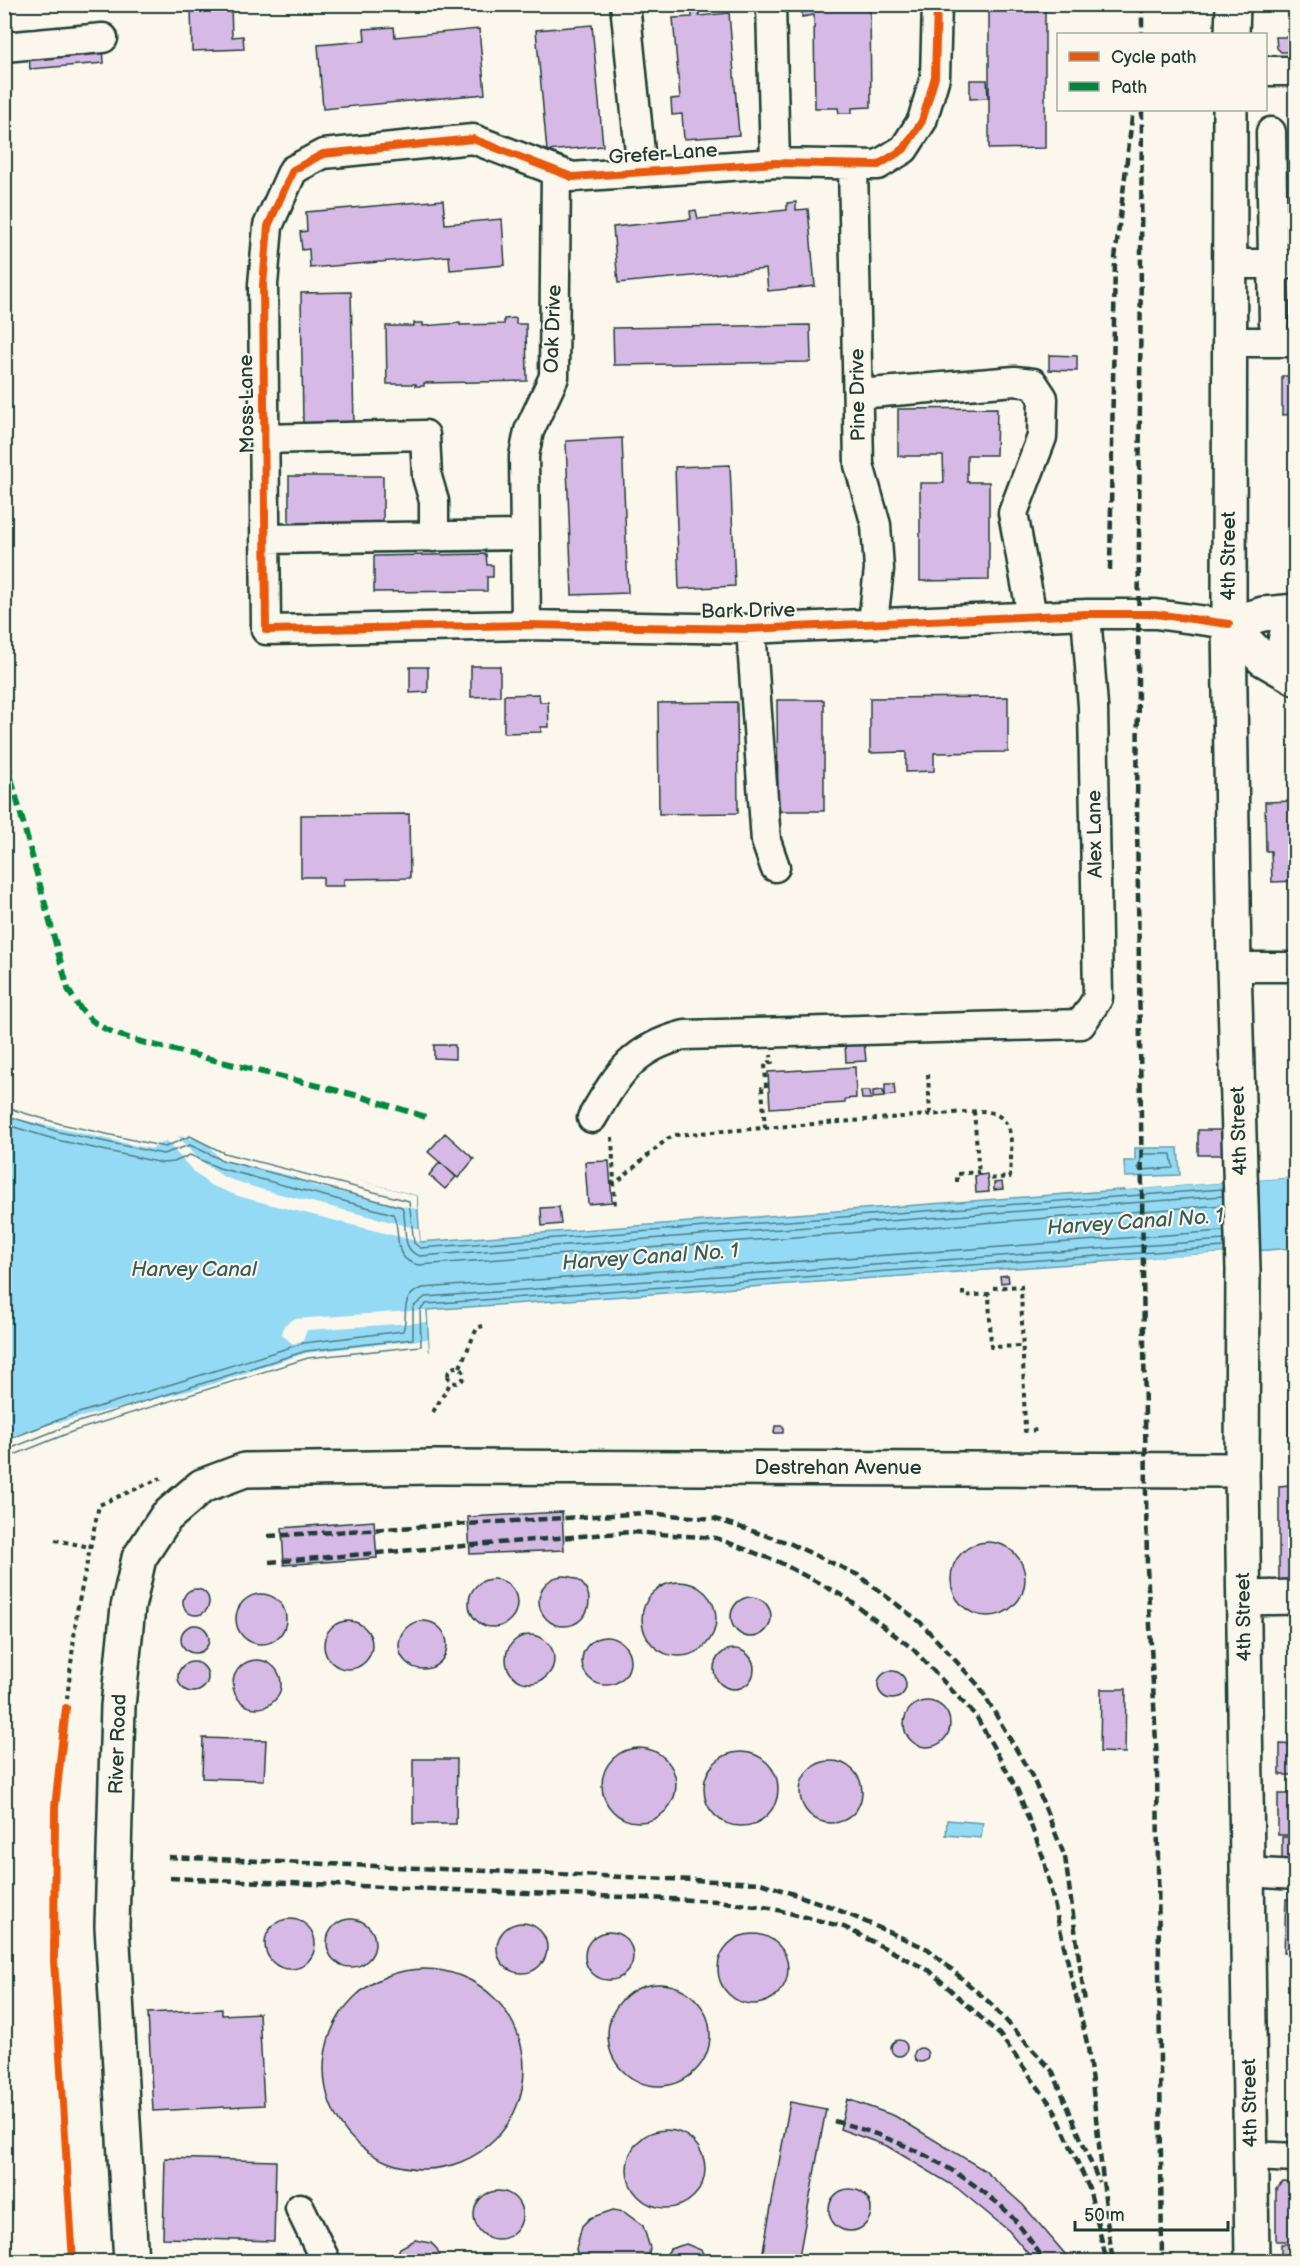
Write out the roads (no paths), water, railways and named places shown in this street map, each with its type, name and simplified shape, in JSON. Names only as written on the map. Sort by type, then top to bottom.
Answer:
[{"type":"main road","points":[[1232,33],[1233,4]]},
{"type":"main road","name":"4th Street","points":[[1230,111],[1229,624],[1234,967],[1243,1269],[1242,1470],[1252,2262]]},
{"type":"main road","points":[[1286,673],[1263,659],[1229,624],[1263,614],[1292,611]]},
{"type":"main road","name":"Destrehan Avenue","points":[[432,1467],[1242,1470]]},
{"type":"main road","name":"River Road","points":[[132,2262],[112,1926],[118,1706],[128,1607],[139,1558],[166,1518],[202,1486],[245,1470],[432,1467]]},
{"type":"main road","points":[[1244,1598],[1296,1597]]},
{"type":"street","points":[[625,4],[642,172]]},
{"type":"street","points":[[771,4],[776,163]]},
{"type":"street","name":"Grefer Lane","points":[[288,182],[294,170],[322,154],[473,139],[572,177],[776,163],[878,165],[904,148],[922,121],[935,77],[938,4]]},
{"type":"street","points":[[4,47],[103,38]]},
{"type":"street","points":[[1267,71],[1296,70]]},
{"type":"street","points":[[1271,132],[1284,264],[1274,323]]},
{"type":"street","name":"Pine Drive","points":[[854,165],[859,465],[876,525],[879,568],[873,622]]},
{"type":"street","name":"Oak Drive","points":[[526,624],[524,456],[529,431],[554,377],[556,172]]},
{"type":"street","name":"Moss Lane","points":[[266,630],[263,285],[268,226],[288,182]]},
{"type":"street","points":[[1229,264],[1284,264]]},
{"type":"street","points":[[1229,342],[1296,342]]},
{"type":"street","points":[[858,394],[1015,381],[1033,383],[1043,398],[1042,437],[1013,513],[1032,616]]},
{"type":"street","points":[[264,439],[425,435],[427,477],[434,501],[434,537]]},
{"type":"street","points":[[265,539],[525,536]]},
{"type":"street","points":[[1286,673],[1292,611]]},
{"type":"street","name":"Bark Drive","points":[[266,630],[526,624],[751,629],[1086,614],[1155,614],[1229,624]]},
{"type":"street","name":"Alex Lane","points":[[602,1128],[618,1074],[637,1055],[660,1041],[685,1035],[1056,1027],[1081,1024],[1098,998],[1093,706],[1086,614]]},
{"type":"street","points":[[751,629],[766,841],[775,867]]},
{"type":"street","points":[[1234,967],[1296,967]]},
{"type":"street","points":[[1247,1872],[1296,1875]]},
{"type":"street","points":[[1250,2156],[1296,2158]]},
{"type":"street","points":[[300,2208],[326,2262]]},
{"type":"water","name":"Harvey Canal","points":[[5,1100],[62,1119],[166,1141],[189,1129],[226,1147],[417,1196],[420,1242],[1295,1177],[1295,1248],[427,1310],[429,1351],[309,1364],[75,1437],[5,1466]]},
{"type":"water","points":[[1135,1148],[1178,1148],[1180,1175],[1125,1177],[1124,1161],[1135,1161]]},
{"type":"water","points":[[947,1820],[983,1823],[981,1838],[946,1835]]},
{"type":"railway","points":[[1142,4],[1142,33]]},
{"type":"railway","points":[[1110,570],[1115,259],[1133,111]]},
{"type":"railway","points":[[1142,111],[1137,819],[1147,1567],[1157,1763],[1162,2262]]},
{"type":"railway","points":[[268,1536],[646,1513],[715,1519],[789,1543],[858,1575],[920,1622],[979,1686],[1033,1778],[1065,1857],[1085,2002]]},
{"type":"railway","points":[[269,1562],[631,1532],[716,1538],[779,1562],[845,1597],[913,1649],[976,1716],[1018,1791],[1043,1857],[1088,2047],[1107,2216]]},
{"type":"railway","points":[[168,1857],[761,1883],[829,1906],[928,1949],[990,2003],[1053,2072],[1099,2182]]},
{"type":"railway","points":[[170,1878],[717,1901],[770,1908],[844,1927],[930,1971],[1000,2035],[1054,2109],[1089,2188],[1106,2258]]},
{"type":"railway","points":[[834,2121],[901,2144],[964,2178],[1008,2213],[1046,2262]]},
{"type":"railway","points":[[1105,2208],[1113,2262]]},
{"type":"water label","name":"Harvey Canal No. 1","points":[[1135,1222]]},
{"type":"water label","name":"Harvey Canal No. 1","points":[[650,1257]]}]
